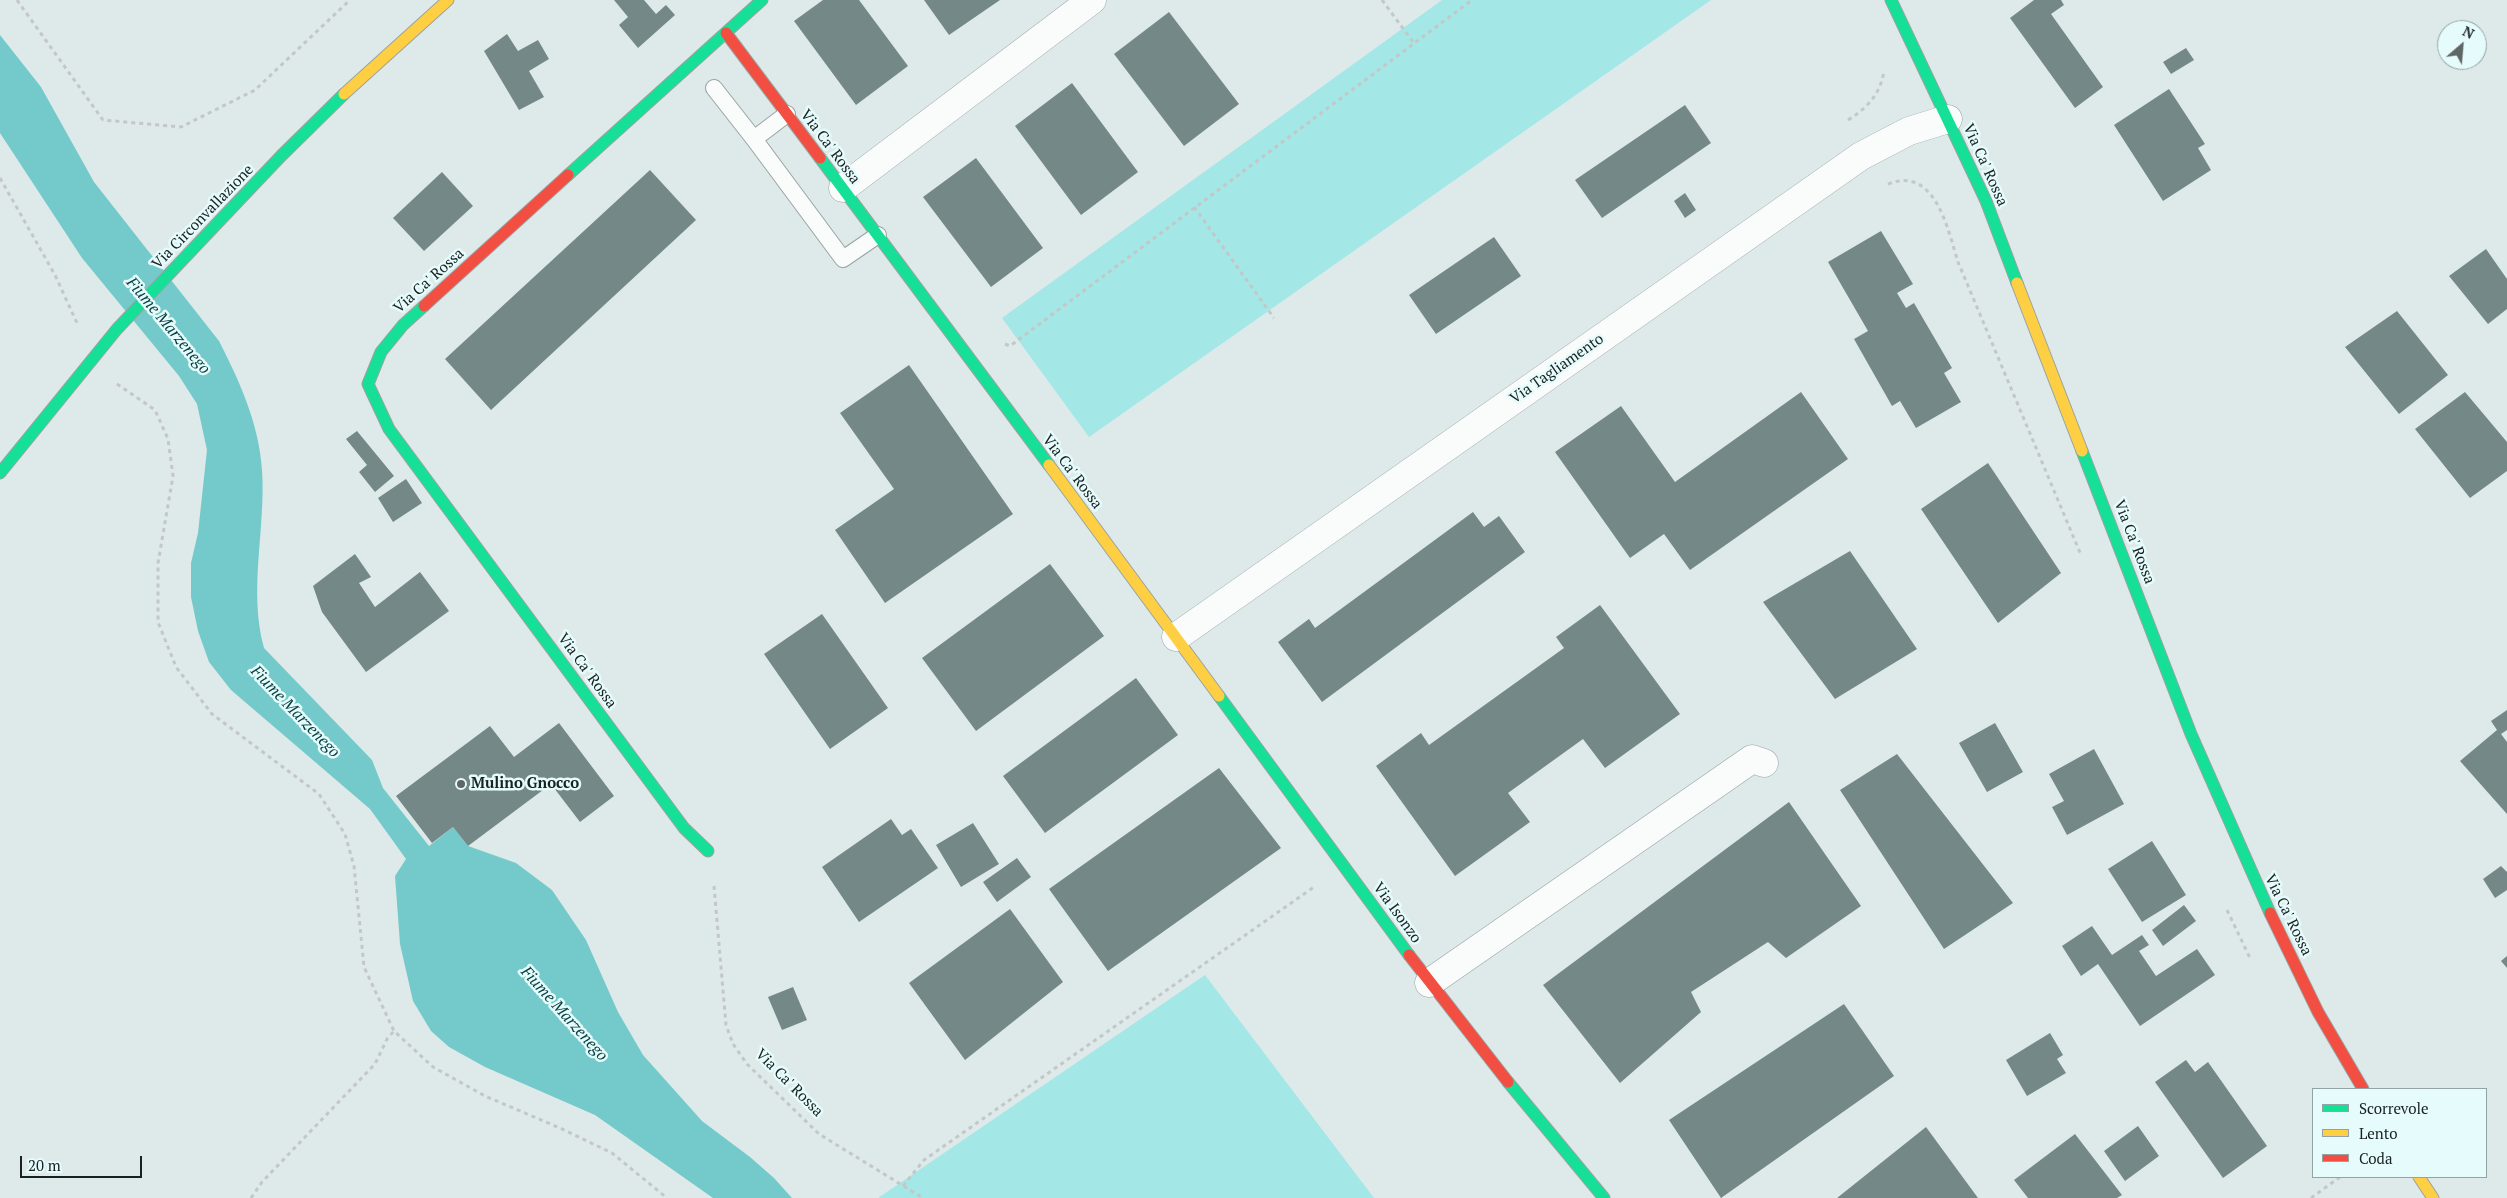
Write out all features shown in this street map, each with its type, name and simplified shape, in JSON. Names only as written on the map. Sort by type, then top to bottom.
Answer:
[{"type":"street","name":"Via Circonvallazione","points":[[0,473],[117,329],[188,254],[281,156],[357,82],[448,0]]},
{"type":"street","points":[[726,33],[762,0]]},
{"type":"street","points":[[843,188],[1092,0]]},
{"type":"street","name":"Via Ca' Rossa","points":[[1890,0],[1986,201],[2191,734],[2259,890],[2318,1012],[2362,1088]]},
{"type":"street","name":"Via Ca' Rossa","points":[[708,851],[684,828],[389,429],[368,384],[381,352],[403,325],[726,33],[1176,637]]},
{"type":"street","name":"Via Tagliamento","points":[[1176,637],[1861,156],[1909,131],[1948,118]]},
{"type":"street","name":"Via Isonzo","points":[[1176,637],[1430,983],[1529,1112],[1604,1198]]},
{"type":"street","points":[[1430,983],[1752,759],[1764,763]]},
{"type":"street","points":[[2419,1178],[2433,1198]]},
{"type":"lane","points":[[714,88],[843,259],[878,235]]},
{"type":"lane","points":[[754,139],[787,114]]},
{"type":"path","points":[[17,0],[103,120],[181,127],[255,90],[350,0]]},
{"type":"path","points":[[1382,0],[1413,42]]},
{"type":"path","points":[[964,350],[982,338],[1010,346],[1413,42],[1472,0]]},
{"type":"path","points":[[1844,122],[1865,109],[1881,87],[1885,64]]},
{"type":"path","points":[[0,178],[55,275],[79,326]]},
{"type":"path","points":[[1194,207],[1274,318]]},
{"type":"path","points":[[113,381],[155,410],[168,438],[173,476],[158,563],[158,622],[176,667],[212,714],[319,794],[345,834],[354,866],[364,968],[394,1032],[433,1067],[486,1096],[560,1128],[612,1154],[667,1198]]},
{"type":"path","name":"Via Ca' Rossa","points":[[708,851],[715,896],[726,1025],[733,1044],[747,1064],[819,1134],[924,1198]]},
{"type":"path","points":[[903,1186],[924,1160],[1318,885]]},
{"type":"path","points":[[251,1198],[262,1182],[375,1064],[387,1039],[394,1032]]},
{"type":"path","points":[[2311,1198],[2339,1178]]},
{"type":"shaded area","points":[[1442,0],[1711,0],[1089,437],[1002,318]]},
{"type":"shaded area","points":[[1205,975],[1374,1198],[878,1198]]},
{"type":"water","name":"Fiume Marzenego","points":[[0,35],[41,87],[94,182],[219,341],[241,388],[253,420],[262,470],[262,515],[257,582],[259,626],[264,648],[372,760],[383,788],[429,846],[453,827],[468,846],[516,863],[552,890],[586,940],[618,1012],[643,1055],[702,1121],[750,1157],[774,1178],[792,1198],[713,1198],[595,1115],[485,1067],[449,1047],[431,1031],[413,1001],[400,944],[395,876],[406,859],[370,809],[231,690],[209,662],[198,631],[191,597],[191,563],[198,533],[207,450],[197,404],[179,376],[82,258],[0,133]]},
{"type":"building","points":[[614,0],[644,0],[656,14],[666,5],[675,15],[638,48],[619,25],[628,17]]},
{"type":"building","points":[[823,0],[859,0],[908,66],[856,105],[794,21]]},
{"type":"building","points":[[924,0],[1000,0],[949,35]]},
{"type":"building","points":[[2034,0],[2061,0],[2064,5],[2051,14],[2103,87],[2075,108],[2010,18]]},
{"type":"building","points":[[1169,12],[1239,104],[1184,146],[1114,54]]},
{"type":"building","points":[[507,34],[518,51],[538,40],[549,59],[529,71],[544,97],[519,110],[484,51]]},
{"type":"building","points":[[2186,48],[2194,60],[2171,74],[2163,62]]},
{"type":"building","points":[[1072,83],[1138,172],[1081,215],[1015,126]]},
{"type":"building","points":[[2169,89],[2205,144],[2198,148],[2211,170],[2163,201],[2114,125]]},
{"type":"building","points":[[1685,105],[1711,143],[1602,218],[1575,180]]},
{"type":"building","points":[[976,158],[1043,248],[991,287],[923,197]]},
{"type":"building","points":[[650,170],[696,220],[491,410],[445,359]]},
{"type":"building","points":[[442,172],[473,206],[424,251],[393,218]]},
{"type":"building","points":[[1685,193],[1696,210],[1685,218],[1674,201]]},
{"type":"building","points":[[1881,231],[1913,284],[1897,293],[1906,308],[1914,303],[1952,368],[1944,373],[1961,402],[1916,428],[1900,401],[1892,406],[1854,339],[1868,331],[1828,262]]},
{"type":"building","points":[[1494,237],[1521,276],[1436,334],[1409,295]]},
{"type":"building","points":[[2486,249],[2507,279],[2507,309],[2488,324],[2449,276]]},
{"type":"building","points":[[2397,311],[2448,375],[2399,414],[2345,347]]},
{"type":"building","points":[[909,365],[1013,514],[885,603],[835,530],[894,489],[840,413]]},
{"type":"building","points":[[1801,392],[1848,459],[1690,570],[1664,534],[1630,558],[1555,452],[1621,406],[1675,482]]},
{"type":"building","points":[[2465,392],[2507,442],[2507,471],[2470,498],[2415,429]]},
{"type":"building","points":[[357,431],[394,476],[375,492],[359,472],[367,465],[346,439]]},
{"type":"building","points":[[1988,463],[2061,573],[1998,623],[1921,509]]},
{"type":"building","points":[[406,479],[422,503],[393,522],[378,498]]},
{"type":"building","points":[[1473,512],[1484,527],[1499,516],[1525,552],[1322,702],[1278,642],[1309,619],[1315,628]]},
{"type":"building","points":[[1850,551],[1917,649],[1835,699],[1763,602]]},
{"type":"building","points":[[355,554],[371,577],[359,583],[375,607],[420,572],[449,611],[366,672],[322,612],[313,586]]},
{"type":"building","points":[[1050,564],[1104,636],[976,731],[922,658]]},
{"type":"building","points":[[1600,605],[1680,714],[1605,768],[1583,739],[1508,793],[1530,822],[1455,876],[1376,766],[1421,733],[1429,745],[1564,648],[1556,637]]},
{"type":"building","points":[[822,614],[888,708],[830,749],[764,654]]},
{"type":"building","points":[[1136,678],[1178,735],[1045,833],[1003,776]]},
{"type":"building","points":[[2507,710],[2507,730],[2501,734],[2507,742],[2507,814],[2460,761],[2497,730],[2491,721]]},
{"type":"building","points":[[559,723],[614,796],[580,822],[551,784],[468,846],[453,827],[432,843],[396,796],[490,726],[514,757]]},
{"type":"building","points":[[1995,723],[2023,772],[1987,792],[1959,743]]},
{"type":"building","points":[[2094,749],[2124,804],[2067,835],[2052,807],[2064,801],[2049,774]]},
{"type":"building","points":[[1897,754],[2013,903],[1944,949],[1840,790]]},
{"type":"building","points":[[1219,768],[1281,848],[1108,971],[1049,889]]},
{"type":"building","points":[[1789,802],[1861,906],[1786,958],[1768,942],[1691,992],[1701,1012],[1620,1083],[1543,985]]},
{"type":"building","points":[[891,819],[902,835],[911,829],[938,868],[859,922],[822,867]]},
{"type":"building","points":[[973,823],[999,864],[961,887],[936,845]]},
{"type":"building","points":[[2152,841],[2186,895],[2142,922],[2108,869]]},
{"type":"building","points":[[1017,858],[1031,877],[997,902],[983,882]]},
{"type":"building","points":[[2501,866],[2507,872],[2507,890],[2495,898],[2483,879]]},
{"type":"building","points":[[2184,905],[2196,921],[2163,946],[2152,930]]},
{"type":"building","points":[[1010,909],[1063,982],[965,1060],[909,983]]},
{"type":"building","points":[[2092,926],[2112,955],[2142,935],[2149,945],[2139,951],[2156,976],[2197,949],[2215,975],[2140,1026],[2098,964],[2081,976],[2062,946]]},
{"type":"building","points":[[2507,956],[2507,968],[2501,961]]},
{"type":"building","points":[[793,987],[807,1020],[782,1030],[768,997]]},
{"type":"building","points":[[1844,1004],[1894,1076],[1721,1198],[1669,1120]]},
{"type":"building","points":[[2050,1033],[2063,1055],[2057,1059],[2066,1073],[2027,1096],[2006,1060]]},
{"type":"building","points":[[2186,1060],[2195,1072],[2208,1062],[2267,1146],[2223,1178],[2155,1082]]},
{"type":"building","points":[[2138,1126],[2159,1156],[2125,1181],[2104,1151]]},
{"type":"building","points":[[1926,1127],[1978,1198],[1837,1198]]},
{"type":"building","points":[[2075,1134],[2122,1195],[2117,1198],[2028,1198],[2014,1180]]},
{"type":"traffic: fast","points":[[568,175],[762,0]]},
{"type":"traffic: fast","points":[[1891,0],[1986,201],[2017,283]]},
{"type":"traffic: fast","points":[[0,473],[117,329],[281,156],[344,94]]},
{"type":"traffic: fast","points":[[820,158],[1049,465]]},
{"type":"traffic: fast","points":[[424,306],[403,325],[381,352],[368,384],[389,429],[684,828],[708,851]]},
{"type":"traffic: fast","points":[[2082,451],[2191,734],[2270,913]]},
{"type":"traffic: fast","points":[[1219,696],[1409,955]]},
{"type":"traffic: fast","points":[[1508,1082],[1604,1198]]},
{"type":"traffic: slow","points":[[344,94],[448,0]]},
{"type":"traffic: slow","points":[[2017,283],[2082,451]]},
{"type":"traffic: slow","points":[[1049,465],[1219,696]]},
{"type":"traffic: slow","points":[[2420,1178],[2433,1198]]},
{"type":"traffic: jam","points":[[726,33],[820,158]]},
{"type":"traffic: jam","points":[[424,306],[568,175]]},
{"type":"traffic: jam","points":[[2270,913],[2318,1012],[2362,1088]]},
{"type":"traffic: jam","points":[[1409,955],[1508,1082]]},
{"type":"place","name":"Mulino Gnocco","points":[[461,784]]}]
